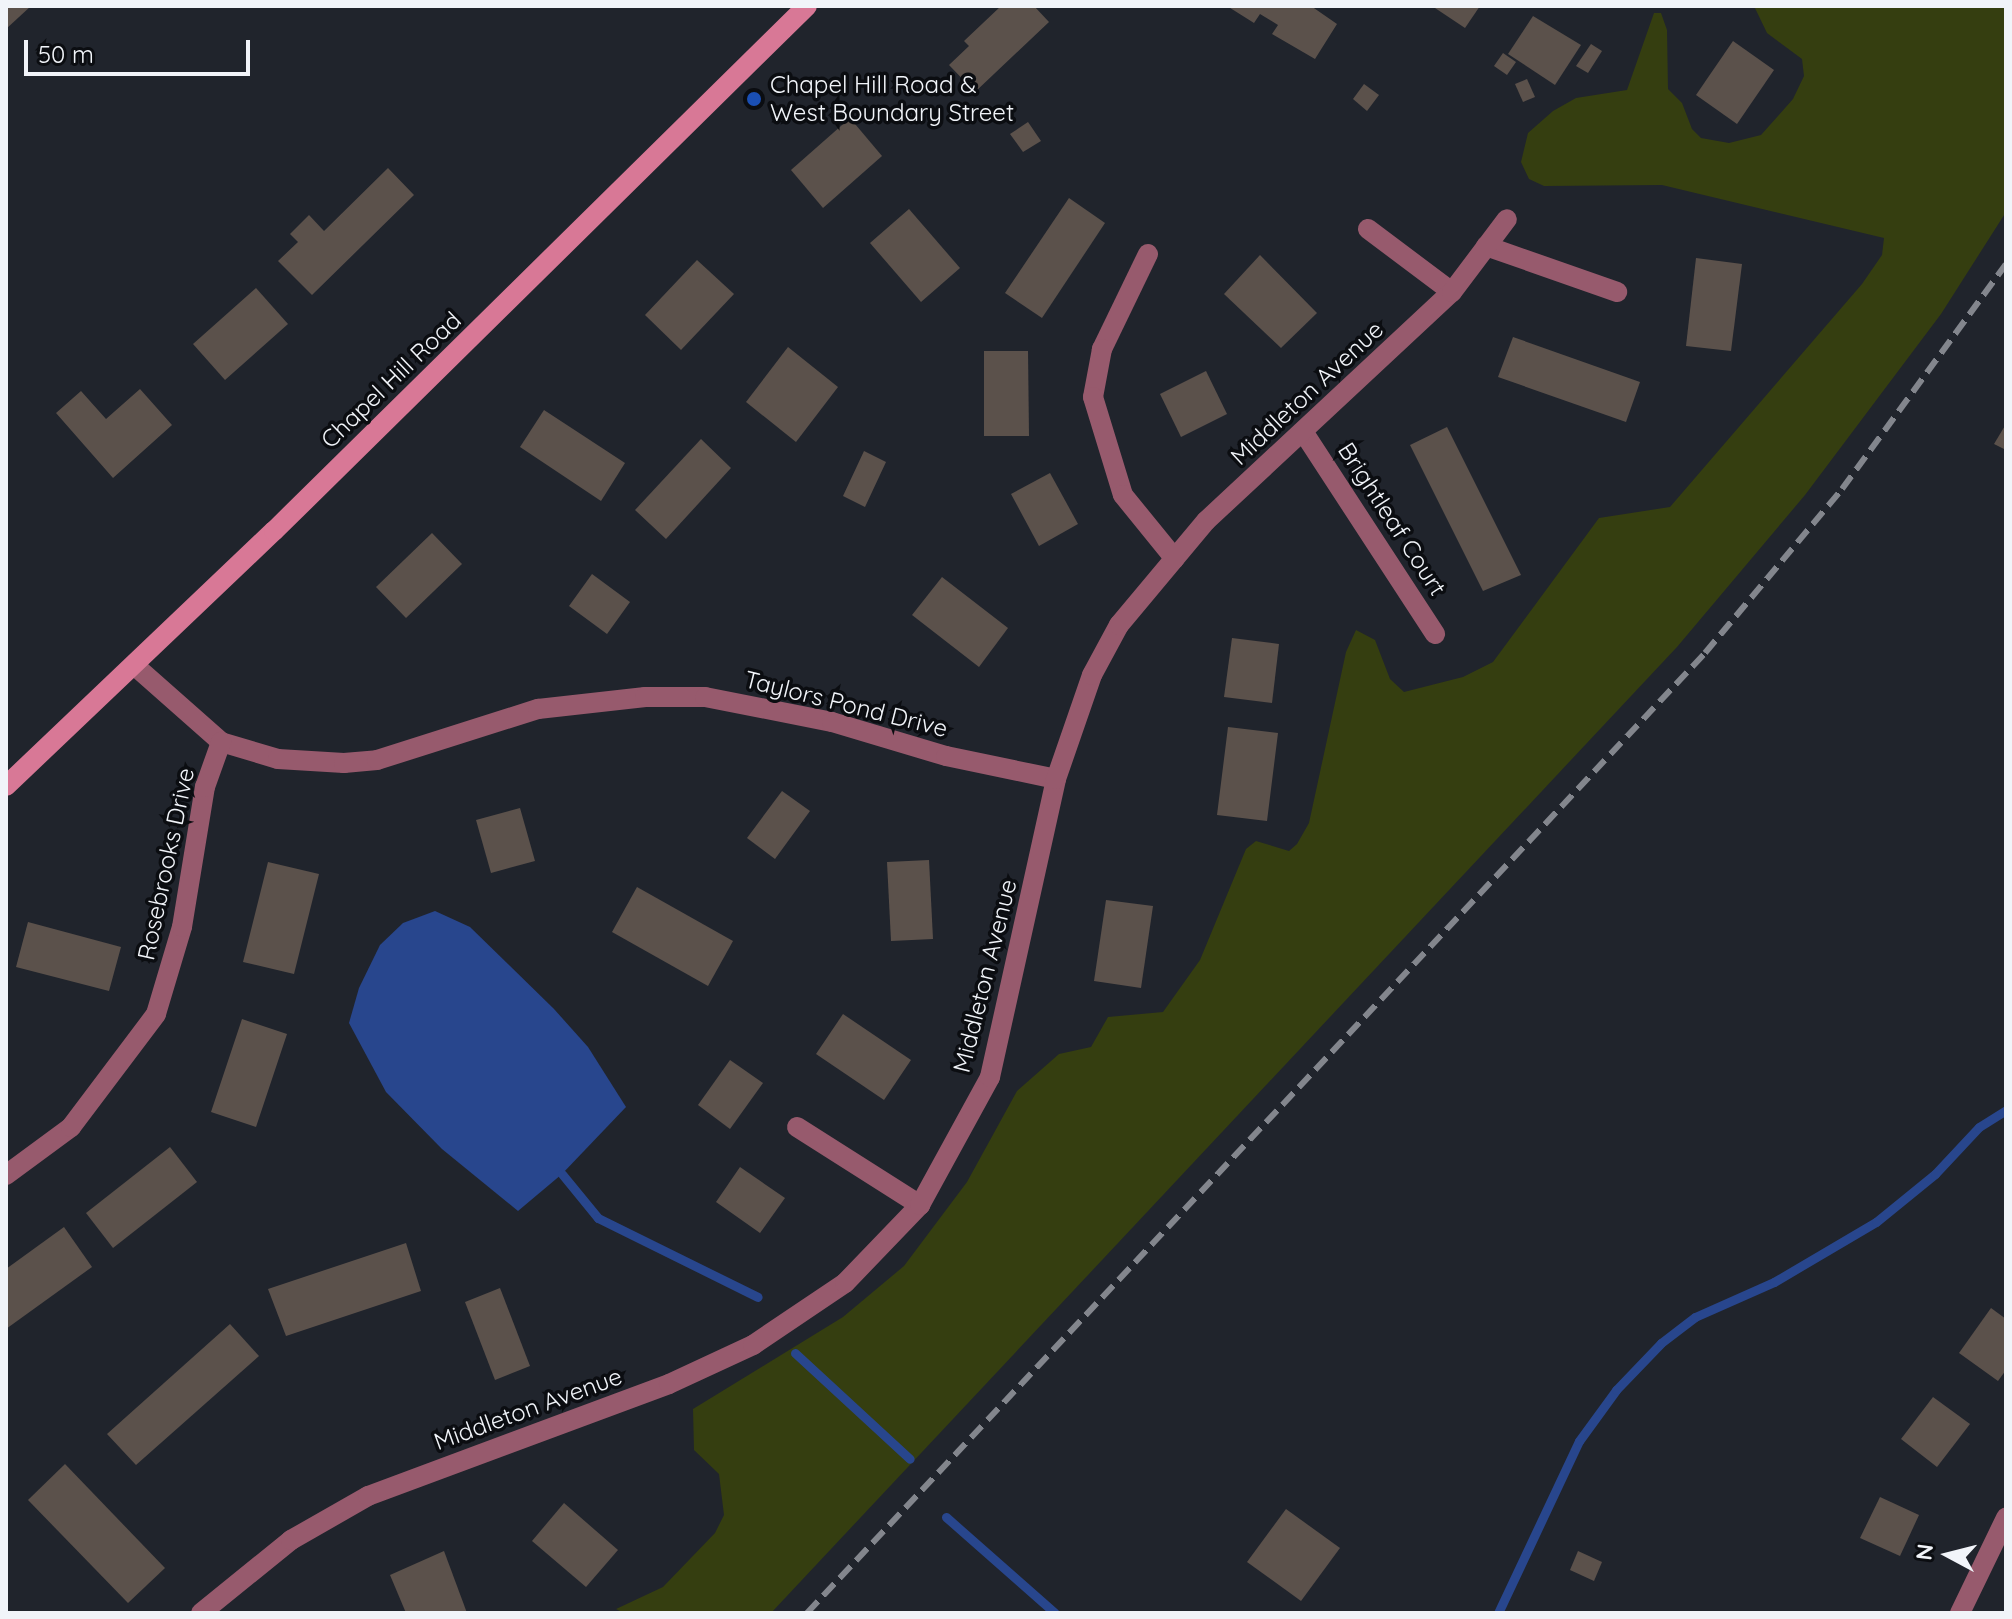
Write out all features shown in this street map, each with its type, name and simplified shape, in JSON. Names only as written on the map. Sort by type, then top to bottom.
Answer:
[{"type":"main road","name":"Chapel Hill Road","points":[[6,786],[134,665],[807,6]]},
{"type":"street","name":"Middleton Avenue","points":[[201,1613],[291,1540],[368,1496],[669,1384],[753,1345],[845,1283],[920,1205],[990,1077],[1056,779],[1098,662],[1119,625],[1206,521],[1452,292],[1507,219]]},
{"type":"street","points":[[1368,229],[1452,292]]},
{"type":"street","points":[[1486,246],[1617,292]]},
{"type":"street","points":[[1148,254],[1102,349],[1093,397],[1123,495],[1175,559]]},
{"type":"street","name":"Brightleaf Court","points":[[1304,433],[1435,634]]},
{"type":"street","name":"Taylors Pond Drive","points":[[134,665],[221,742],[278,759],[344,763],[400,754],[538,709],[645,697],[705,697],[832,722],[946,756],[1056,779]]},
{"type":"street","name":"Rosebrooks Drive","points":[[6,1175],[71,1127],[156,1014],[182,927],[205,787],[221,742]]},
{"type":"street","points":[[797,1127],[920,1205]]},
{"type":"street","points":[[1960,1613],[2006,1518]]},
{"type":"green space","points":[[1754,6],[2006,6],[2006,212],[1941,314],[1805,495],[1677,647],[771,1613],[624,1613],[616,1609],[663,1587],[715,1533],[724,1515],[719,1474],[694,1450],[693,1409],[843,1317],[904,1266],[967,1182],[1017,1091],[1059,1054],[1091,1047],[1108,1017],[1163,1012],[1200,960],[1246,849],[1256,841],[1289,851],[1297,844],[1309,823],[1346,652],[1356,630],[1375,640],[1390,679],[1404,692],[1463,677],[1493,662],[1599,518],[1670,507],[1862,284],[1882,255],[1884,238],[1662,185],[1544,186],[1529,179],[1521,162],[1528,133],[1553,111],[1576,98],[1627,90],[1654,13],[1661,13],[1667,30],[1668,89],[1682,103],[1692,129],[1701,138],[1729,143],[1761,135],[1793,99],[1804,76],[1802,59],[1767,33]]},
{"type":"water","points":[[435,911],[470,927],[554,1009],[588,1047],[626,1107],[562,1174],[518,1211],[442,1149],[386,1092],[349,1023],[359,988],[380,945],[403,923]]},
{"type":"building","points":[[6,6],[31,6],[6,29]]},
{"type":"building","points":[[1001,6],[1034,6],[1049,22],[975,92],[949,65],[969,46],[964,41]]},
{"type":"building","points":[[1227,6],[1311,6],[1337,24],[1315,59],[1272,34],[1278,25],[1260,14],[1254,23]]},
{"type":"building","points":[[1432,6],[1480,6],[1465,28]]},
{"type":"building","points":[[1533,16],[1581,45],[1555,85],[1508,54]]},
{"type":"building","points":[[1733,41],[1774,70],[1737,124],[1696,95]]},
{"type":"building","points":[[1591,44],[1602,51],[1588,73],[1576,66]]},
{"type":"building","points":[[1503,53],[1516,62],[1507,75],[1494,66]]},
{"type":"building","points":[[1527,79],[1535,97],[1523,102],[1515,84]]},
{"type":"building","points":[[1364,84],[1379,95],[1367,111],[1353,99]]},
{"type":"building","points":[[850,118],[882,156],[823,208],[791,170]]},
{"type":"building","points":[[1028,122],[1041,141],[1023,152],[1010,134]]},
{"type":"building","points":[[388,168],[414,195],[312,295],[278,261],[298,242],[290,234],[309,215],[324,231]]},
{"type":"building","points":[[1069,198],[1105,223],[1042,318],[1005,293]]},
{"type":"building","points":[[909,209],[960,268],[921,302],[870,243]]},
{"type":"building","points":[[1260,255],[1317,313],[1281,348],[1224,294]]},
{"type":"building","points":[[1696,258],[1742,264],[1731,351],[1686,346]]},
{"type":"building","points":[[697,260],[734,294],[681,350],[645,315]]},
{"type":"building","points":[[256,288],[288,324],[225,380],[193,344]]},
{"type":"building","points":[[1513,337],[1640,382],[1626,422],[1498,377]]},
{"type":"building","points":[[788,347],[838,387],[796,442],[746,402]]},
{"type":"building","points":[[984,351],[1028,351],[1029,436],[984,436]]},
{"type":"building","points":[[1206,371],[1227,414],[1181,437],[1160,394]]},
{"type":"building","points":[[140,389],[172,425],[113,478],[56,413],[81,391],[106,419]]},
{"type":"building","points":[[544,410],[625,463],[601,501],[520,447]]},
{"type":"building","points":[[2006,424],[2006,450],[1994,444]]},
{"type":"building","points":[[1447,427],[1521,575],[1483,591],[1410,445]]},
{"type":"building","points":[[701,439],[731,468],[666,539],[635,510]]},
{"type":"building","points":[[864,451],[886,462],[865,507],[843,496]]},
{"type":"building","points":[[1050,473],[1078,524],[1039,546],[1011,494]]},
{"type":"building","points":[[432,533],[462,564],[406,618],[376,587]]},
{"type":"building","points":[[592,574],[630,602],[607,634],[569,606]]},
{"type":"building","points":[[942,577],[1008,628],[979,667],[912,615]]},
{"type":"building","points":[[1232,638],[1279,644],[1272,703],[1224,697]]},
{"type":"building","points":[[1228,727],[1278,733],[1267,821],[1217,815]]},
{"type":"building","points":[[782,791],[810,811],[775,859],[747,838]]},
{"type":"building","points":[[520,808],[535,861],[491,873],[476,820]]},
{"type":"building","points":[[929,860],[933,939],[891,941],[887,862]]},
{"type":"building","points":[[268,862],[319,874],[294,974],[243,962]]},
{"type":"building","points":[[637,887],[733,941],[708,986],[612,932]]},
{"type":"building","points":[[1106,900],[1153,906],[1141,988],[1094,981]]},
{"type":"building","points":[[28,922],[121,947],[109,991],[16,967]]},
{"type":"building","points":[[843,1014],[911,1060],[884,1100],[816,1054]]},
{"type":"building","points":[[242,1019],[287,1034],[256,1127],[211,1112]]},
{"type":"building","points":[[730,1060],[763,1083],[730,1129],[698,1105]]},
{"type":"building","points":[[170,1147],[197,1182],[113,1248],[86,1213]]},
{"type":"building","points":[[740,1167],[785,1198],[760,1233],[716,1202]]},
{"type":"building","points":[[64,1227],[92,1267],[6,1329],[6,1269]]},
{"type":"building","points":[[406,1243],[421,1291],[286,1336],[268,1289]]},
{"type":"building","points":[[500,1288],[530,1366],[495,1380],[465,1302]]},
{"type":"building","points":[[1991,1308],[2006,1319],[2006,1370],[1998,1381],[1959,1353]]},
{"type":"building","points":[[230,1324],[259,1356],[136,1465],[107,1434]]},
{"type":"building","points":[[1933,1397],[1970,1424],[1937,1467],[1901,1439]]},
{"type":"building","points":[[65,1464],[165,1568],[128,1603],[28,1500]]},
{"type":"building","points":[[1880,1497],[1919,1515],[1900,1556],[1860,1538]]},
{"type":"building","points":[[564,1503],[618,1550],[586,1587],[532,1541]]},
{"type":"building","points":[[1286,1509],[1340,1548],[1301,1601],[1247,1562]]},
{"type":"building","points":[[444,1551],[467,1613],[406,1613],[390,1575]]},
{"type":"building","points":[[1578,1551],[1602,1562],[1594,1581],[1570,1570]]},
{"type":"waterway","points":[[1498,1613],[1579,1441],[1616,1390],[1661,1343],[1695,1317],[1774,1282],[1876,1222],[1935,1174],[1979,1127],[2006,1110]]},
{"type":"waterway","points":[[562,1174],[598,1218],[758,1297]]},
{"type":"waterway","points":[[795,1353],[910,1459]]},
{"type":"waterway","points":[[946,1517],[1055,1613]]},
{"type":"railway","points":[[807,1613],[1705,653],[1842,489],[2006,264]]},
{"type":"place","name":"Chapel Hill Road & West Boundary Street","points":[[754,99]]}]
